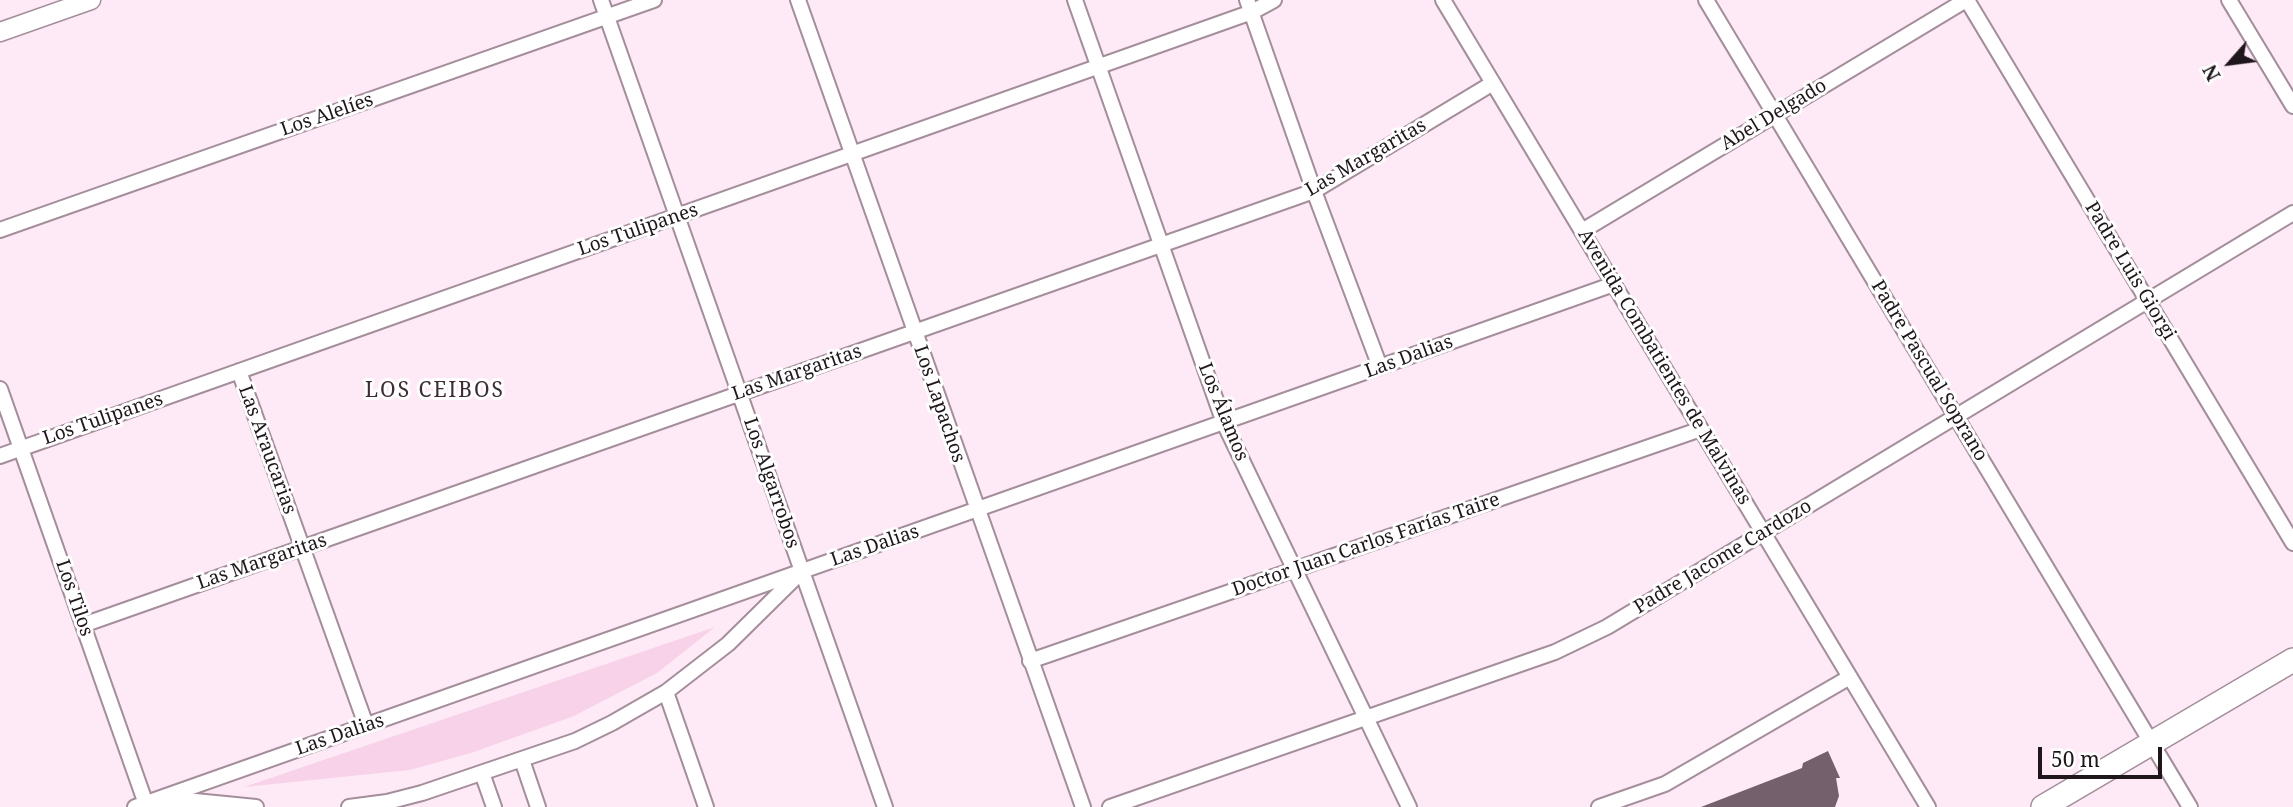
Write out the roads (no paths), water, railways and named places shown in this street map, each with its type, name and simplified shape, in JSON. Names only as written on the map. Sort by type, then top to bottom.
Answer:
[{"type":"main road","points":[[2043,807],[2293,660]]},
{"type":"street","points":[[0,32],[91,0]]},
{"type":"street","name":"Los Algarrobos","points":[[601,0],[884,807]]},
{"type":"street","name":"Los Alelíes","points":[[0,230],[654,0]]},
{"type":"street","name":"Los Lapachos","points":[[798,0],[1083,807]]},
{"type":"street","name":"Los Álamos","points":[[1075,0],[1224,423],[1409,807]]},
{"type":"street","name":"Los Tulipanes","points":[[0,456],[1099,67],[1250,6],[1274,0]]},
{"type":"street","name":"Avenida Combatientes de Malvinas","points":[[1443,0],[1928,807]]},
{"type":"street","name":"Padre Pascual Soprano","points":[[1706,0],[2190,807]]},
{"type":"street","name":"Abel Delgado","points":[[1582,231],[1967,0]]},
{"type":"street","name":"Padre Luis Giorgi","points":[[1967,0],[2293,543]]},
{"type":"street","points":[[2229,0],[2293,106]]},
{"type":"street","points":[[1250,6],[1314,191],[1380,367]]},
{"type":"street","name":"Las Margaritas","points":[[83,625],[1314,191],[1493,83]]},
{"type":"street","name":"Padre Jacome Cardozo","points":[[1110,807],[1566,647],[1607,627],[2293,212]]},
{"type":"street","name":"Las Dalias","points":[[143,806],[1614,284]]},
{"type":"street","name":"Las Araucarias","points":[[239,371],[366,725]]},
{"type":"street","name":"Los Tilos","points":[[0,389],[143,806]]},
{"type":"street","name":"Doctor Juan Carlos Farías Taire","points":[[1030,661],[1701,429]]},
{"type":"street","points":[[349,807],[387,802],[482,773],[575,741],[612,723],[666,692],[727,644],[802,572]]},
{"type":"street","points":[[1599,807],[1665,784],[1850,677]]},
{"type":"street","points":[[666,692],[706,807]]},
{"type":"street","points":[[522,760],[538,807]]},
{"type":"street","points":[[482,773],[494,807]]},
{"type":"street","points":[[143,806],[195,801],[256,807]]},
{"type":"district","name":"LOS CEIBOS","points":[[435,391]]}]
